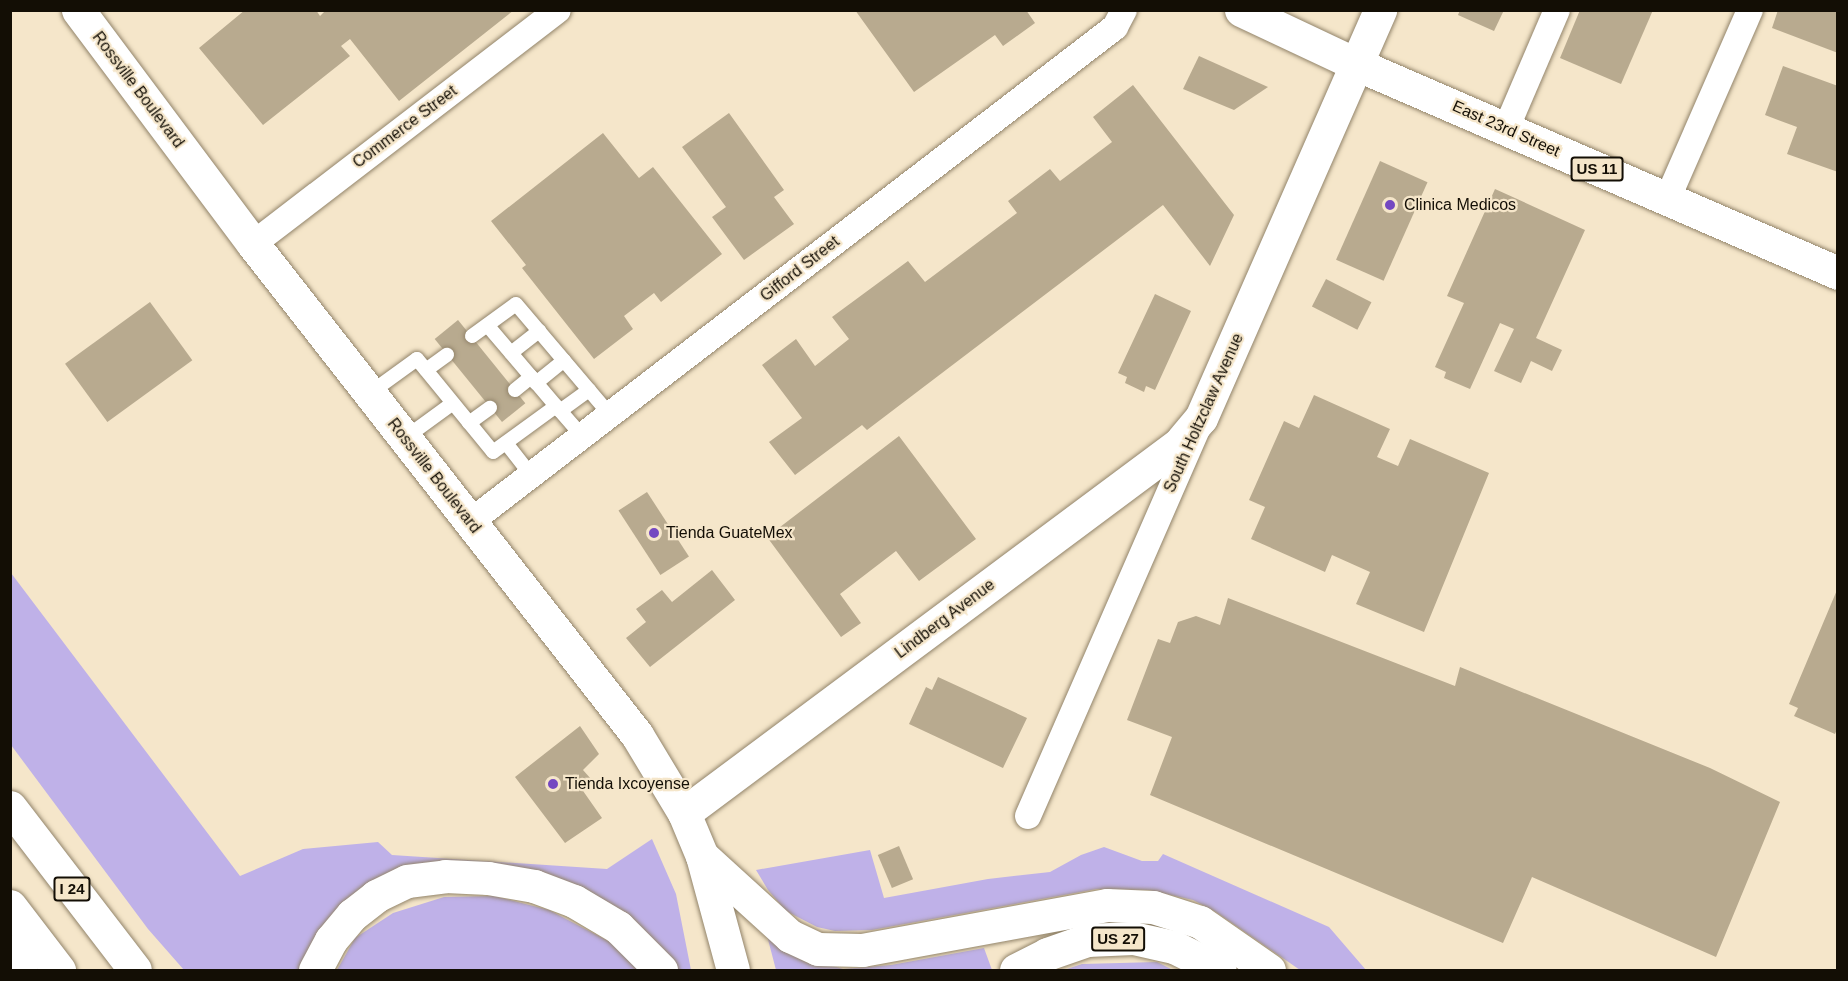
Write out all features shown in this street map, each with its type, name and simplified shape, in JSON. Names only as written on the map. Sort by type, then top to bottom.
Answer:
[{"type":"main road","name":"Rossville Boulevard","points":[[78,10],[253,244],[637,735],[684,813],[702,856],[733,970]]},
{"type":"main road","name":"East 23rd Street","points":[[1241,10],[1356,63],[1838,273]]},
{"type":"main road","name":"South Holtzclaw Avenue","points":[[1201,418],[1380,10]]},
{"type":"main road","name":"Lindberg Avenue","points":[[684,813],[1179,444],[1201,418]]},
{"type":"main road","name":"I 24","points":[[10,807],[135,970]]},
{"type":"main road","points":[[702,856],[790,936],[818,949],[862,950],[1107,905],[1153,907],[1200,922],[1269,970]]},
{"type":"main road","points":[[315,970],[332,940],[352,915],[376,896],[407,881],[445,876],[488,878],[534,886],[574,901],[618,927],[661,970]]},
{"type":"main road","points":[[10,906],[59,970]]},
{"type":"main road","name":"US 27","points":[[1016,970],[1047,954],[1087,940],[1133,938],[1174,946],[1220,970]]},
{"type":"main road","points":[[10,951],[21,970]]},
{"type":"street","name":"Commerce Street","points":[[253,244],[558,10]]},
{"type":"street","name":"Gifford Street","points":[[470,522],[1115,27],[1124,10]]},
{"type":"street","points":[[1506,129],[1557,10]]},
{"type":"street","points":[[1667,200],[1750,10]]},
{"type":"street","name":"South Holtzclaw Avenue","points":[[1028,816],[1201,418]]},
{"type":"lane","points":[[472,336],[516,304],[610,415]]},
{"type":"lane","points":[[487,325],[582,436]]},
{"type":"lane","points":[[511,353],[539,331]]},
{"type":"lane","points":[[426,370],[447,355]]},
{"type":"lane","points":[[369,394],[417,359],[493,452],[589,390]]},
{"type":"lane","points":[[515,390],[564,360]]},
{"type":"lane","points":[[405,438],[453,403]]},
{"type":"lane","points":[[469,423],[490,408]]},
{"type":"lane","points":[[506,442],[531,475]]},
{"type":"shaded area","points":[[11,573],[240,876],[303,849],[378,842],[392,855],[607,869],[652,839],[676,894],[691,970],[675,970],[627,922],[410,872],[303,970],[184,970],[148,929],[11,745]]},
{"type":"shaded area","points":[[1104,847],[1142,861],[1158,861],[1163,854],[1329,927],[1366,970],[1300,970],[1216,912],[1193,900],[1148,890],[1097,889],[872,930],[835,931],[817,927],[786,911],[768,890],[756,870],[870,850],[884,898],[988,879],[1050,872],[1081,855]]},
{"type":"shaded area","points":[[494,896],[549,910],[612,943],[640,970],[337,970],[355,938],[393,913],[444,897]]},
{"type":"shaded area","points":[[765,928],[799,955],[843,969],[891,965],[984,948],[992,970],[776,970]]},
{"type":"shaded area","points":[[1157,962],[1173,970],[1064,970],[1082,964]]},
{"type":"building","points":[[245,10],[316,10],[320,16],[326,10],[514,10],[399,101],[350,39],[341,46],[350,56],[263,125],[199,48]]},
{"type":"building","points":[[855,10],[1026,10],[1035,23],[1003,46],[995,35],[914,92]]},
{"type":"building","points":[[1460,10],[1504,10],[1494,31],[1458,15]]},
{"type":"building","points":[[1580,10],[1653,10],[1621,84],[1560,58]]},
{"type":"building","points":[[1778,10],[1838,10],[1838,53],[1772,28]]},
{"type":"building","points":[[1199,56],[1268,87],[1234,110],[1183,89]]},
{"type":"building","points":[[1783,66],[1838,86],[1838,172],[1787,154],[1797,127],[1765,115]]},
{"type":"building","points":[[1133,85],[1234,215],[1210,266],[1163,205],[867,430],[862,425],[795,475],[769,442],[802,418],[762,365],[796,339],[815,366],[849,339],[832,317],[908,261],[925,282],[1017,213],[1008,201],[1050,169],[1060,181],[1112,142],[1093,117]]},
{"type":"building","points":[[729,113],[784,190],[774,197],[794,224],[744,260],[712,217],[726,207],[682,147]]},
{"type":"building","points":[[603,133],[639,178],[653,167],[722,254],[661,302],[654,293],[624,316],[633,329],[594,359],[522,268],[526,265],[491,221]]},
{"type":"building","points":[[1380,161],[1428,182],[1384,281],[1336,260]]},
{"type":"building","points":[[1495,189],[1585,230],[1536,338],[1562,350],[1552,371],[1531,361],[1521,383],[1494,371],[1514,329],[1500,323],[1470,389],[1444,378],[1446,372],[1435,367],[1464,303],[1447,296]]},
{"type":"building","points":[[1326,279],[1371,302],[1357,330],[1312,307]]},
{"type":"building","points":[[1155,294],[1191,311],[1155,390],[1146,386],[1144,392],[1125,383],[1127,377],[1118,373]]},
{"type":"building","points":[[150,302],[192,360],[107,422],[65,364]]},
{"type":"building","points":[[458,320],[525,403],[502,422],[435,339]]},
{"type":"building","points":[[1314,395],[1390,429],[1377,457],[1398,466],[1410,439],[1489,473],[1424,632],[1356,604],[1370,572],[1332,555],[1325,572],[1251,539],[1265,507],[1249,500],[1284,421],[1299,428]]},
{"type":"building","points":[[899,436],[976,539],[919,581],[896,551],[840,594],[861,623],[841,637],[767,537]]},
{"type":"building","name":"Tienda GuateMex","points":[[647,492],[689,557],[660,575],[618,511]]},
{"type":"building","points":[[712,570],[735,600],[650,667],[626,638],[646,622],[636,609],[662,590],[672,602]]},
{"type":"building","points":[[1837,590],[1838,727],[1835,734],[1794,716],[1798,708],[1789,704]]},
{"type":"building","points":[[1228,598],[1455,686],[1460,667],[1710,768],[1780,802],[1716,957],[1532,877],[1503,943],[1150,795],[1172,737],[1127,720],[1158,639],[1170,643],[1178,622],[1196,616],[1220,625]]},
{"type":"building","points":[[938,677],[1027,718],[1003,768],[909,724],[926,687],[932,690]]},
{"type":"building","name":"Tienda Ixcoyense","points":[[580,726],[599,754],[583,770],[591,779],[581,788],[602,818],[565,843],[515,777]]},
{"type":"building","points":[[899,846],[913,879],[892,888],[878,855]]},
{"type":"place","name":"Clinica Medicos","points":[[1390,205]]},
{"type":"place","name":"Tienda GuateMex","points":[[654,533]]},
{"type":"place","name":"Tienda Ixcoyense","points":[[553,784]]}]
